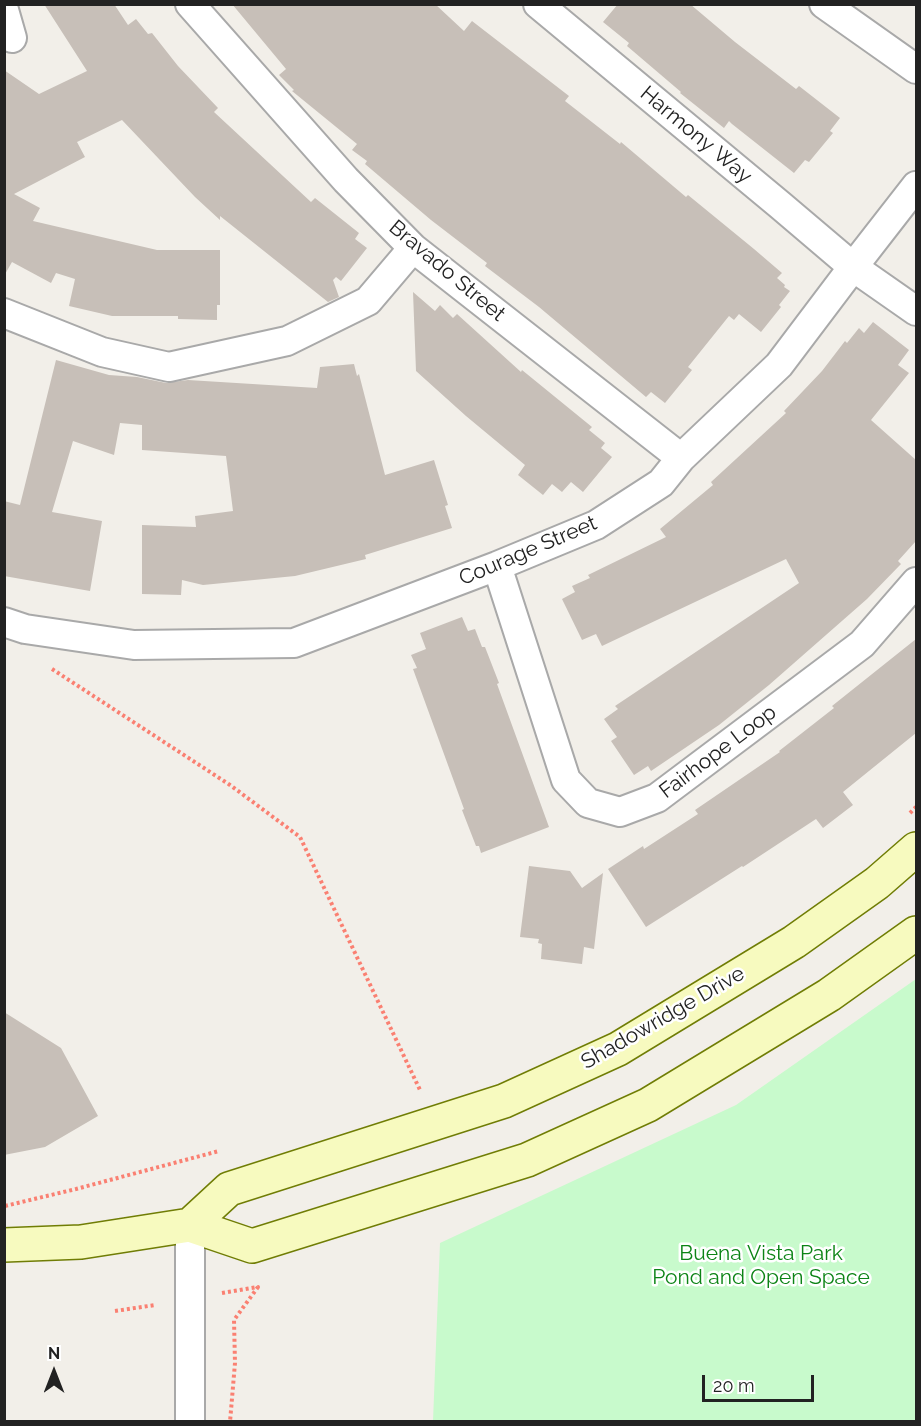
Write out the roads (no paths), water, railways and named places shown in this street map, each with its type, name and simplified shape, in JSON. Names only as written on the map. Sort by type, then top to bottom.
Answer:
[{"type":"street","name":"Bravado Street","points":[[190,4],[346,180],[413,248],[681,459]]},
{"type":"street","name":"Harmony Way","points":[[538,4],[853,267]]},
{"type":"street","points":[[824,4],[916,69]]},
{"type":"street","points":[[4,10],[12,38]]},
{"type":"street","name":"Courage Street","points":[[4,622],[25,629],[134,645],[294,643],[497,566],[596,525],[661,483],[681,459],[779,365],[916,186]]},
{"type":"street","points":[[4,313],[102,352],[170,367],[287,341],[368,301],[413,248]]},
{"type":"street","points":[[853,267],[916,311]]},
{"type":"street","name":"Fairhope Loop","points":[[497,566],[566,780],[588,803],[620,812],[657,798],[862,644],[916,582]]},
{"type":"street","name":"Shadowridge Drive","points":[[190,1225],[229,1189],[504,1101],[618,1049],[794,942],[877,883],[916,849]]},
{"type":"street","points":[[4,1245],[81,1242],[190,1225],[252,1246],[527,1160],[648,1105],[829,995],[916,933]]},
{"type":"street","points":[[190,1225],[190,1422]]},
{"type":"park label","name":"Buena Vista Park Pond and Open Space","points":[[761,1266]]}]
